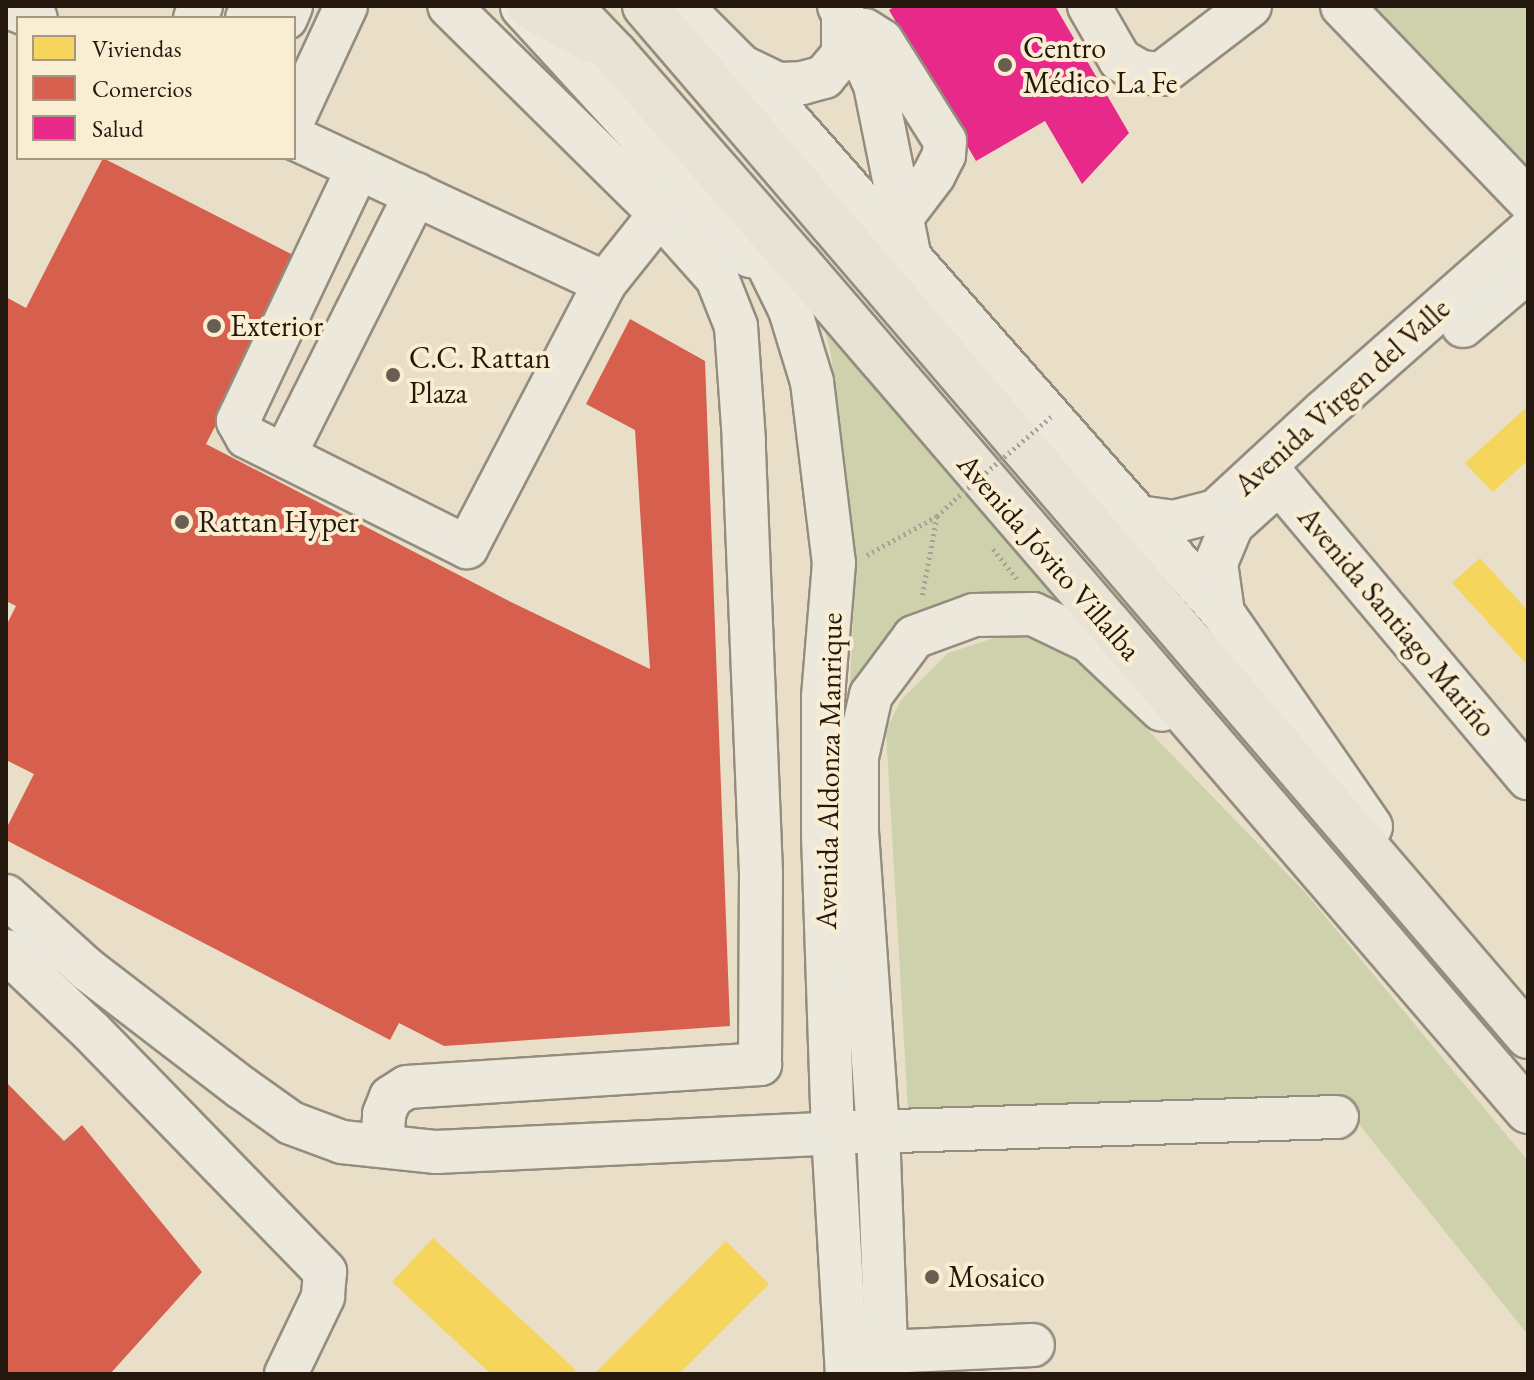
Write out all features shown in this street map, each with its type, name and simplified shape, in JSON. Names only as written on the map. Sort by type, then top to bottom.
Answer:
[{"type":"main road","points":[[529,6],[615,54]]},
{"type":"main road","name":"Avenida Jóvito Villalba","points":[[569,6],[615,54],[1528,1111]]},
{"type":"main road","name":"Avenida Jóvito Villalba","points":[[645,6],[1528,1036]]},
{"type":"street","points":[[6,6],[31,16]]},
{"type":"street","points":[[296,114],[346,6]]},
{"type":"street","points":[[382,1146],[384,1114],[391,1097],[407,1087],[760,1064],[761,873],[744,441],[736,326],[717,278],[660,214],[449,6]]},
{"type":"street","points":[[521,6],[753,260],[790,310]]},
{"type":"street","name":"Avenida Jóvito Villalba","points":[[681,6],[905,236],[1051,417],[1223,613],[1431,923]]},
{"type":"street","points":[[1089,6],[1120,60],[1141,72],[1161,74],[1177,65],[1250,6]]},
{"type":"street","points":[[1342,6],[1528,200]]},
{"type":"street","points":[[740,65],[778,84],[802,83],[824,77],[843,54],[841,11]]},
{"type":"street","points":[[841,11],[875,85],[905,236]]},
{"type":"street","points":[[841,11],[882,41],[945,141],[944,155],[905,236]]},
{"type":"street","points":[[296,139],[605,283]]},
{"type":"street","points":[[358,168],[238,421],[247,437],[467,547],[605,283],[660,214]]},
{"type":"street","name":"Avenida Aldonza Manrique","points":[[729,186],[790,310],[812,382],[834,563],[823,696],[823,821],[833,1133],[847,1374]]},
{"type":"street","points":[[285,454],[416,194]]},
{"type":"street","name":"Avenida Virgen del Valle","points":[[1223,613],[1216,563],[1232,525],[1324,411],[1528,231]]},
{"type":"street","name":"Avenida Virgen del Valle","points":[[1138,517],[1173,522],[1216,511],[1272,475],[1528,271]]},
{"type":"street","name":"Avenida Santiago Mariño","points":[[1272,475],[1528,778]]},
{"type":"street","points":[[914,637],[974,615],[1033,614],[1089,641],[1259,803]]},
{"type":"street","name":"Avenida Aldonza Manrique","points":[[886,1363],[878,1132],[857,831],[857,757],[871,695],[914,637]]},
{"type":"street","points":[[6,896],[88,970],[291,1123],[342,1142],[436,1152],[833,1133],[1337,1117]]},
{"type":"street","points":[[6,951],[91,1031],[325,1272],[323,1297],[286,1374]]},
{"type":"street","points":[[886,1363],[1033,1345]]},
{"type":"path","points":[[834,563],[848,564],[937,516],[1051,417]]},
{"type":"path","points":[[914,637],[937,516]]},
{"type":"green space","points":[[1365,6],[1528,6],[1528,173]]},
{"type":"green space","points":[[821,313],[1085,620],[949,602],[916,611],[895,629],[849,704],[854,599],[849,523],[831,355]]},
{"type":"green space","points":[[1037,636],[1079,659],[1304,891],[1528,1161],[1528,1335],[1341,1102],[908,1111],[886,730],[901,700],[948,653],[997,637]]},
{"type":"building: Viviendas","points":[[1528,406],[1528,460],[1493,492],[1465,463]]},
{"type":"building: Viviendas","points":[[1480,558],[1528,611],[1528,666],[1452,583]]},
{"type":"building: Viviendas","points":[[433,1238],[576,1370],[572,1374],[491,1374],[392,1282]]},
{"type":"building: Viviendas","points":[[726,1241],[769,1284],[679,1374],[594,1374]]},
{"type":"building: Comercios","name":"Rattan Hyper","points":[[102,160],[301,259],[206,444],[511,602],[650,669],[635,430],[586,404],[630,319],[705,361],[730,1026],[444,1046],[399,1023],[390,1040],[6,840],[6,829],[34,774],[6,760],[6,626],[16,606],[6,601],[6,297],[26,308]]},
{"type":"building: Comercios","points":[[6,1082],[64,1141],[82,1125],[202,1272],[110,1374],[6,1374]]},
{"type":"building: Salud","name":"Centro Médico La Fe","points":[[895,6],[1055,6],[1129,133],[1082,184],[1045,121],[976,161],[889,10]]},
{"type":"place","name":"Centro Médico La Fe","points":[[1005,65]]},
{"type":"place","name":"Exterior","points":[[214,326]]},
{"type":"place","name":"C.C. Rattan Plaza","points":[[393,375]]},
{"type":"place","name":"Rattan Hyper","points":[[182,522]]},
{"type":"place","name":"Mosaico","points":[[932,1277]]}]
